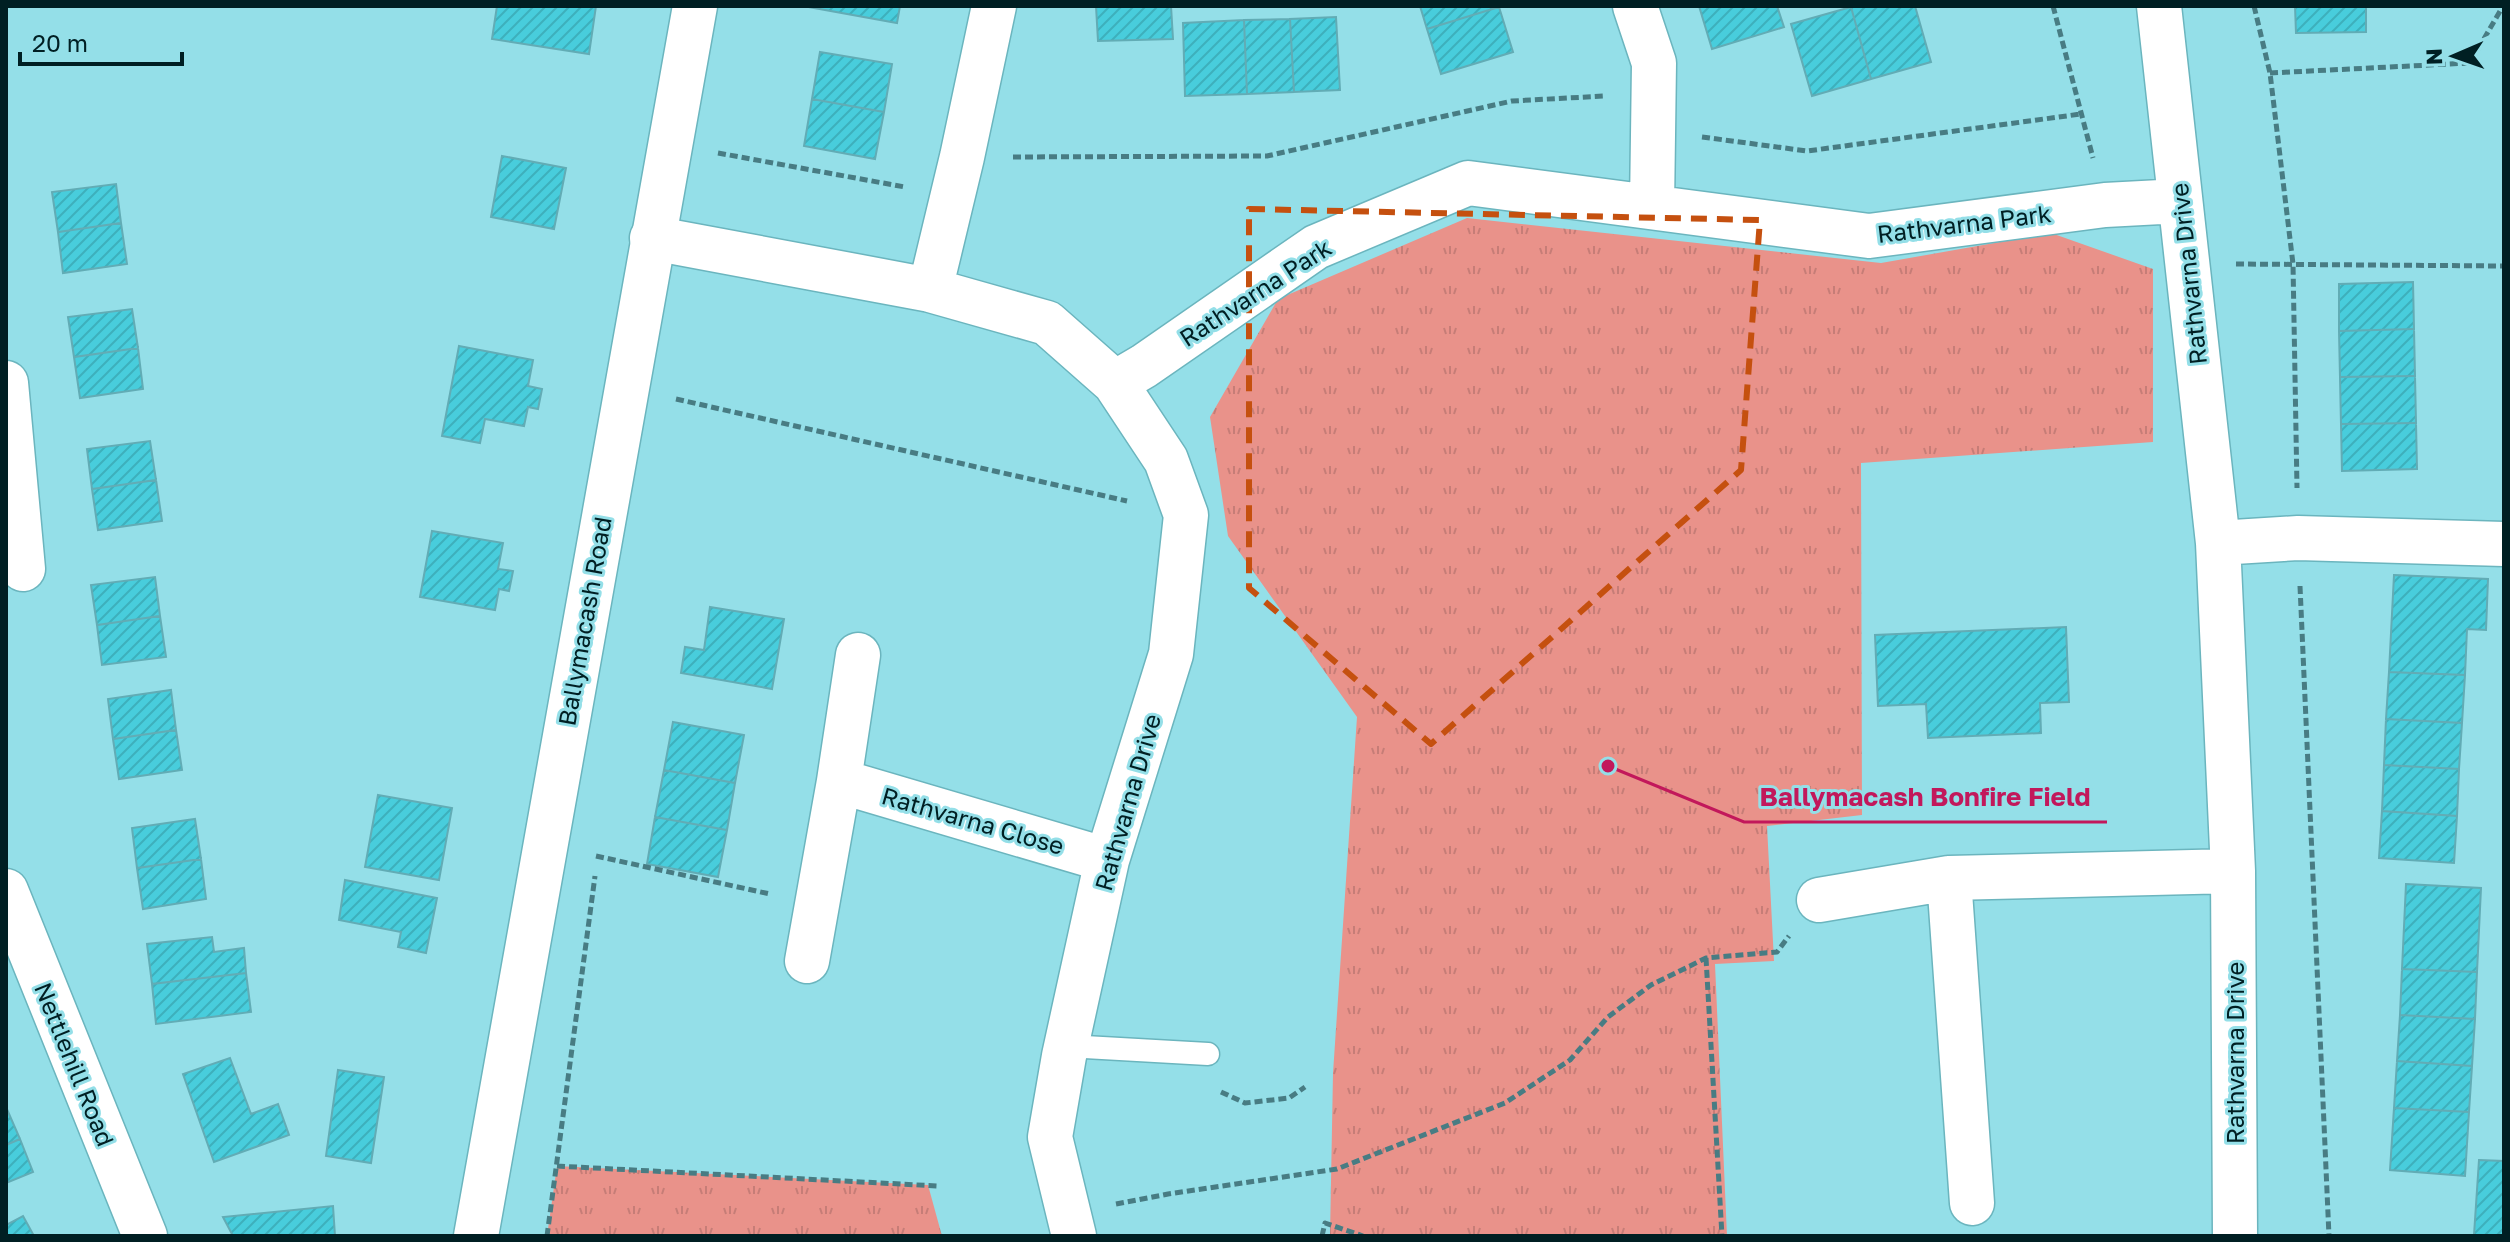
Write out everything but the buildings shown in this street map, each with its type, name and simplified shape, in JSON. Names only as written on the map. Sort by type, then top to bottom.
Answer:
[{"type":"street","name":"Ballymacash Road","points":[[476,1236],[695,6]]},
{"type":"street","points":[[930,290],[958,177],[994,6]]},
{"type":"street","points":[[1635,6],[1654,63],[1652,207]]},
{"type":"street","name":"Rathvarna Drive","points":[[2159,6],[2218,543],[2233,871],[2235,1236]]},
{"type":"street","name":"Rathvarna Park","points":[[1115,383],[1316,247],[1468,183],[1869,236],[2105,205],[2180,201]]},
{"type":"street","points":[[652,238],[930,290],[1047,323],[1115,383]]},
{"type":"street","points":[[6,383],[23,569]]},
{"type":"street","name":"Rathvarna Drive","points":[[1071,1225],[1050,1137],[1107,860],[1171,654],[1186,515],[1166,460],[1115,383]]},
{"type":"street","points":[[2218,543],[2298,538],[2504,544]]},
{"type":"street","points":[[807,961],[858,655]]},
{"type":"street","name":"Rathvarna Close","points":[[839,781],[1107,860]]},
{"type":"street","points":[[1819,900],[1949,878],[2233,871]]},
{"type":"street","points":[[1949,878],[1972,1203]]},
{"type":"street","name":"Nettlehill Road","points":[[6,891],[145,1236]]},
{"type":"lane","points":[[1067,1046],[1208,1054]]},
{"type":"path","points":[[2053,6],[2105,205]]},
{"type":"path","points":[[2254,6],[2270,73],[2293,264],[2298,538],[2329,1236]]},
{"type":"path","points":[[2270,73],[2470,63],[2503,6]]},
{"type":"path","points":[[670,144],[958,177],[1267,156],[1512,101],[1654,112],[1807,151],[2081,114]]},
{"type":"path","points":[[2187,264],[2504,266]]},
{"type":"path","points":[[626,388],[1186,515]]},
{"type":"path","points":[[547,1236],[598,856],[816,903]]},
{"type":"path","points":[[1071,1225],[1168,1194],[1337,1169],[1505,1103],[1570,1060],[1608,1017],[1651,985],[1706,958],[1777,952],[1819,900]]},
{"type":"path","points":[[1706,958],[1722,1236]]},
{"type":"path","points":[[1181,1053],[1212,1088],[1245,1103],[1289,1098],[1305,1087]]},
{"type":"path","points":[[557,1166],[938,1186]]},
{"type":"path","points":[[1322,1236],[1325,1223],[1363,1236]]},
{"type":"highlighted area","points":[[1249,209],[1760,220],[1741,470],[1431,744],[1249,588]]},
{"type":"green space","points":[[1467,218],[1881,263],[2051,233],[2153,269],[2153,442],[1861,463],[1862,815],[1767,826],[1774,961],[1715,964],[1727,1236],[1330,1236],[1333,1073],[1357,717],[1228,536],[1210,417],[1278,299]]},
{"type":"green space","points":[[557,1166],[928,1185],[942,1236],[547,1236]]},
{"type":"place","name":"Ballymacash Bonfire Field","points":[[1608,766]]}]
